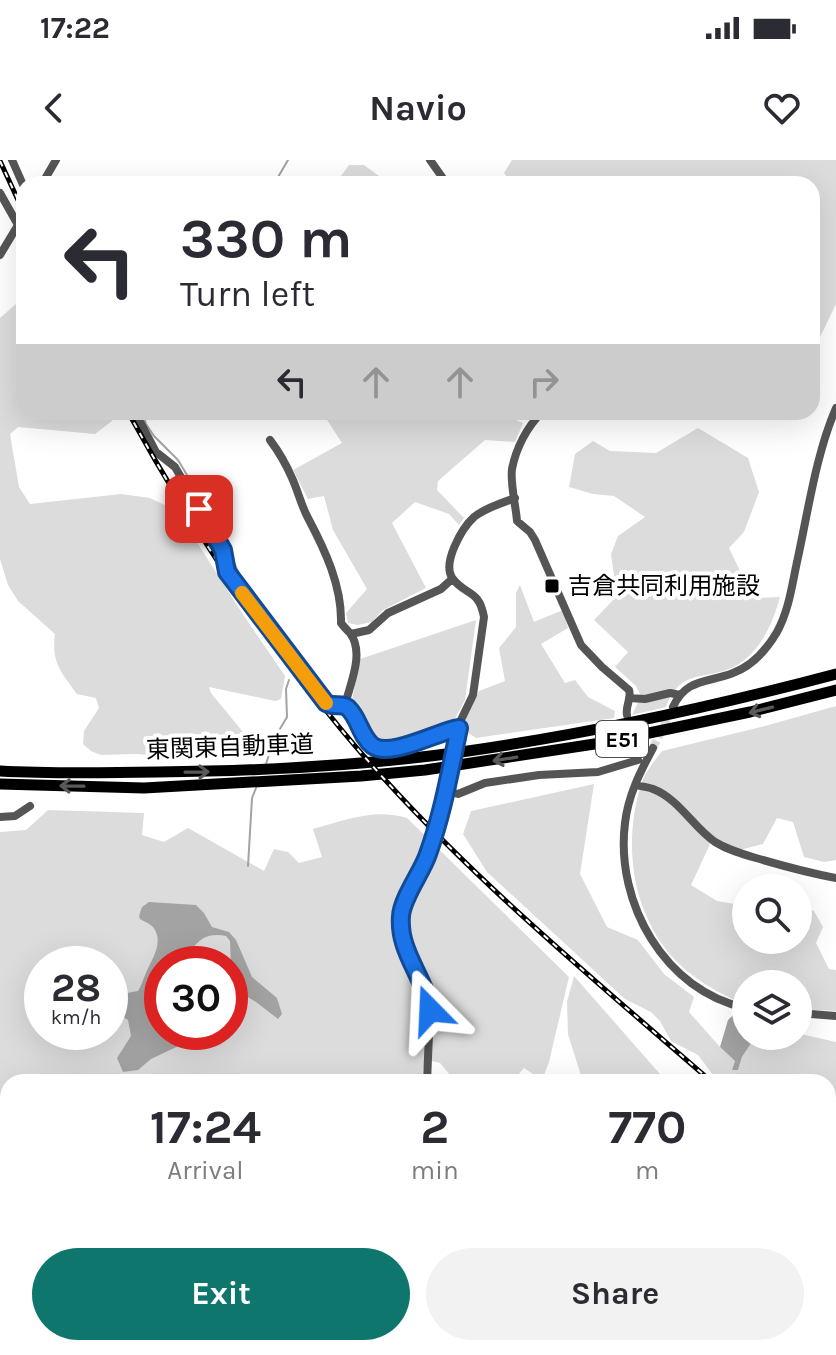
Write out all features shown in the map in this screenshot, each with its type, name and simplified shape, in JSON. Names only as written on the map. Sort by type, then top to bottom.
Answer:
[{"type":"highway","name":"東関東自動車道","points":[[0,784],[144,788],[326,772],[357,763],[496,747],[638,722],[769,692],[836,672]]},
{"type":"highway","name":"東関東自動車道","points":[[0,771],[326,772],[361,776],[405,772],[601,743],[738,715],[836,690]]},
{"type":"street","points":[[0,193],[16,221]]},
{"type":"street","points":[[0,255],[16,228]]},
{"type":"street","points":[[673,707],[691,685],[735,673],[749,665],[777,632],[790,598],[821,456],[836,408]]},
{"type":"street","points":[[138,420],[156,452],[175,467],[221,546],[227,572],[326,703],[332,707],[345,705]]},
{"type":"street","points":[[534,420],[511,471],[517,521],[535,540],[578,641],[629,690],[627,715]]},
{"type":"street","points":[[270,440],[292,478],[332,572],[341,623],[351,634],[356,656],[345,705],[368,741],[386,750],[458,729]]},
{"type":"street","points":[[427,1074],[428,997],[405,951],[401,914],[427,858],[442,811],[458,729],[473,695],[484,617],[478,600],[452,579],[450,560],[464,529],[478,514],[515,498]]},
{"type":"street","points":[[351,634],[369,630],[388,613],[441,589],[452,579]]},
{"type":"street","points":[[629,698],[645,699],[670,693],[680,695]]},
{"type":"street","points":[[448,789],[458,794],[485,783],[539,775],[598,772],[639,760],[653,748]]},
{"type":"street","points":[[639,760],[623,839],[627,886],[637,916],[655,945],[689,981],[732,1004]]},
{"type":"street","points":[[635,785],[653,789],[665,796],[701,832],[734,852],[836,878]]},
{"type":"street","points":[[0,817],[15,816],[30,806]]},
{"type":"street","points":[[812,1014],[836,1016]]},
{"type":"shaded area","points":[[512,160],[836,160],[836,304],[820,337],[820,176],[506,176],[504,173]]},
{"type":"shaded area","points":[[349,165],[364,165],[379,176],[341,176]]},
{"type":"shaded area","points":[[16,304],[16,420],[112,421],[95,434],[18,427],[10,434],[19,487],[30,504],[121,494],[150,498],[169,507],[193,536],[285,676],[281,699],[275,701],[209,687],[260,753],[251,759],[101,755],[83,744],[84,731],[99,708],[96,698],[77,694],[66,679],[54,652],[55,634],[18,601],[8,585],[0,559],[0,318]]},
{"type":"shaded area","points":[[327,420],[516,420],[523,423],[515,442],[485,440],[438,481],[437,490],[464,518],[459,525],[449,514],[415,502],[392,523],[426,588],[383,610],[372,622],[358,625],[348,623],[346,613],[367,589],[333,530],[324,496],[308,499],[293,470],[342,443]]},
{"type":"shaded area","points":[[698,428],[748,458],[759,492],[744,532],[729,548],[753,598],[780,597],[765,635],[746,659],[726,670],[687,680],[672,694],[666,707],[632,715],[641,696],[636,686],[615,667],[628,652],[594,620],[617,596],[611,554],[618,536],[645,517],[614,496],[569,487],[575,454],[593,441],[610,451],[656,453]]},
{"type":"shaded area","points":[[520,585],[534,622],[563,610],[568,628],[541,644],[565,683],[575,680],[588,697],[615,711],[614,718],[476,738],[465,731],[466,719],[479,691],[505,681],[499,648],[516,627],[516,593]]},
{"type":"shaded area","points":[[476,620],[465,700],[453,722],[429,733],[391,743],[380,741],[351,705],[360,659]]},
{"type":"shaded area","points":[[836,706],[836,860],[824,862],[804,857],[793,822],[777,818],[763,844],[740,850],[712,840],[691,885],[717,901],[732,904],[732,954],[812,954],[814,911],[823,927],[816,943],[829,969],[836,970],[836,1011],[812,1010],[812,970],[732,970],[732,998],[707,986],[683,968],[661,942],[649,922],[635,879],[632,833],[635,810],[641,783],[662,751]]},
{"type":"shaded area","points":[[594,784],[580,874],[607,927],[638,940],[664,974],[694,997],[689,1012],[735,1061],[732,1070],[738,1070],[746,1050],[812,1050],[812,1037],[836,1042],[836,1074],[712,1074],[698,1055],[671,1041],[651,1012],[625,999],[487,872],[463,834],[471,811]]},
{"type":"shaded area","points":[[48,810],[144,813],[142,835],[164,842],[188,828],[264,871],[274,849],[288,852],[299,863],[322,857],[313,829],[372,815],[407,818],[569,977],[544,1074],[533,1074],[524,1068],[519,1074],[449,1074],[440,1063],[432,1061],[423,1069],[423,1074],[0,1074],[0,832],[26,830]]},
{"type":"shaded area","points":[[149,902],[196,905],[212,927],[229,932],[239,946],[230,946],[226,936],[217,935],[204,938],[194,946],[157,946],[155,930],[140,919],[142,907]]},
{"type":"shaded area","points":[[248,968],[252,977],[277,998],[282,1014],[278,1019],[248,997]]},
{"type":"shaded area","points":[[574,976],[660,1074],[580,1074],[568,1034],[567,1002]]},
{"type":"shaded area","points":[[144,978],[144,1050],[170,1050],[151,1059],[138,1070],[123,1072],[117,1058],[122,1050],[128,1050],[131,1036],[128,993],[138,991]]},
{"type":"shaded area","points":[[732,1016],[732,1050],[746,1050],[738,1070],[732,1070],[735,1061],[720,1047]]},
{"type":"waterway","points":[[279,176],[288,160]]},
{"type":"waterway","points":[[145,420],[154,436],[178,460],[224,540],[244,585],[297,657]]},
{"type":"waterway","points":[[266,764],[274,739],[287,717],[286,689],[289,680]]},
{"type":"waterway","points":[[248,866],[252,798],[256,788]]},
{"type":"tunnel","points":[[653,748],[671,711]]},
{"type":"tunnel","points":[[628,718],[636,752]]},
{"type":"railway","points":[[0,161],[16,196]]},
{"type":"railway","points":[[133,420],[176,495],[253,614],[340,728],[382,777],[518,912],[703,1074]]},
{"type":"slow traffic","points":[[242,593],[326,703]]},
{"type":"place","name":"吉倉共同利用施設","points":[[552,586]]},
{"type":"route","points":[[199,509],[223,550],[227,572],[326,703],[332,707],[348,707],[372,745],[386,750],[459,728],[442,811],[427,858],[401,914],[405,951],[428,997],[430,1010]]}]
